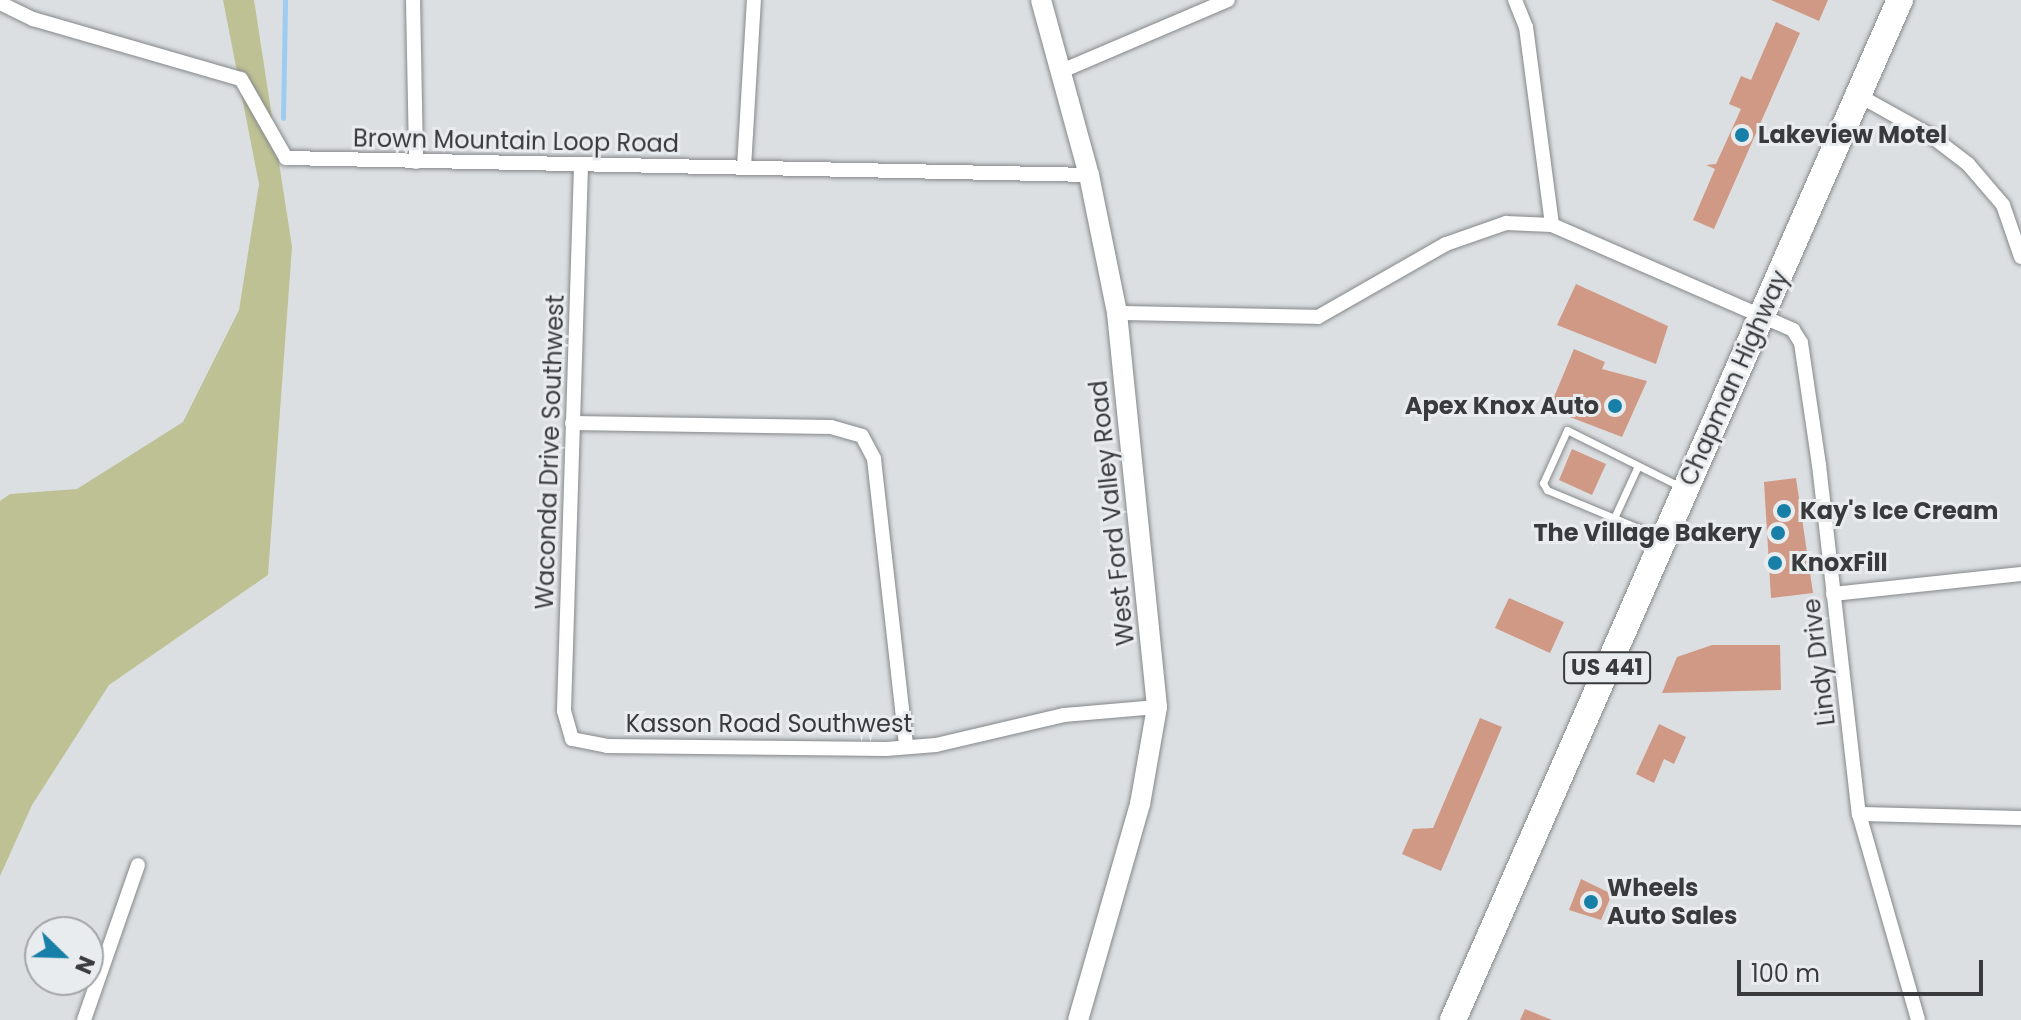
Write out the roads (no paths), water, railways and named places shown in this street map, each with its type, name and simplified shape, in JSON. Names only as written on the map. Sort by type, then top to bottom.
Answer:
[{"type":"highway","name":"Chapman Highway","points":[[1453,1020],[1900,0]]},
{"type":"street","points":[[413,0],[416,162]]},
{"type":"street","points":[[744,167],[754,0]]},
{"type":"street","name":"West Ford Valley Road","points":[[1041,0],[1064,70],[1117,313],[1157,707],[1140,804],[1078,1020]]},
{"type":"street","points":[[1064,70],[1228,0]]},
{"type":"street","points":[[1117,313],[1318,317],[1479,230],[1552,225],[1526,27],[1515,0]]},
{"type":"street","name":"Brown Mountain Loop Road","points":[[0,3],[33,19],[241,79],[286,158],[1089,175]]},
{"type":"street","points":[[1858,95],[1930,135],[1968,164],[2003,205],[2021,257]]},
{"type":"street","name":"Waconda Drive Southwest","points":[[572,739],[564,711],[581,166]]},
{"type":"street","name":"Lindy Drive","points":[[1552,225],[1788,326],[1801,343],[1859,814],[1918,1020]]},
{"type":"street","points":[[572,423],[831,427],[862,436],[874,459],[906,746]]},
{"type":"street","points":[[1833,594],[2021,574]]},
{"type":"street","name":"Kasson Road Southwest","points":[[572,739],[607,746],[906,746],[1064,715],[1157,707]]},
{"type":"street","points":[[1859,814],[2021,818]]},
{"type":"street","points":[[84,1020],[138,865]]},
{"type":"lane","points":[[1663,539],[1547,490],[1543,483],[1567,430],[1616,450],[1637,468],[1685,488]]},
{"type":"lane","points":[[1614,518],[1637,468]]},
{"type":"waterway","points":[[283,118],[285,0]]},
{"type":"place","name":"Lakeview Motel","points":[[1742,135]]},
{"type":"place","name":"Apex Knox Auto","points":[[1615,406]]},
{"type":"place","name":"Kay's Ice Cream","points":[[1784,511]]},
{"type":"place","name":"The Village Bakery","points":[[1778,533]]},
{"type":"place","name":"KnoxFill","points":[[1775,563]]},
{"type":"place","name":"Wheels Auto Sales","points":[[1591,902]]}]
